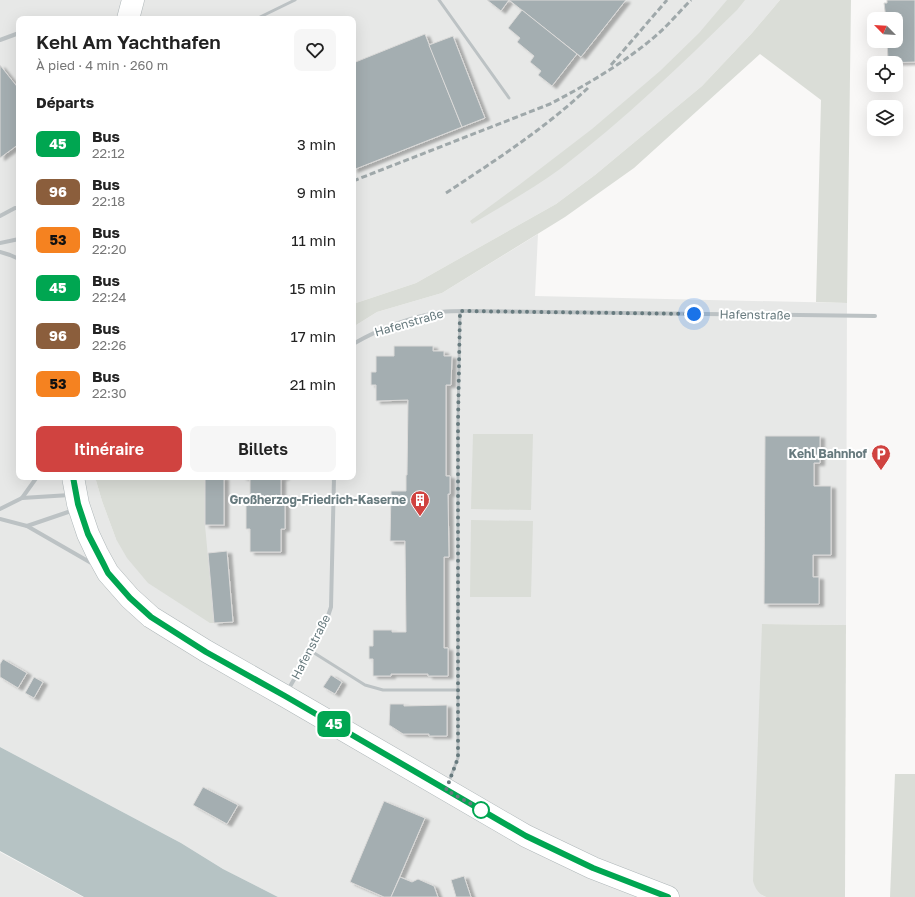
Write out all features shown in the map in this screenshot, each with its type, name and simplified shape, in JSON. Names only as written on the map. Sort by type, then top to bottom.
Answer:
[{"type":"street","points":[[129,16],[133,0]]},
{"type":"street","points":[[0,40],[16,34]]},
{"type":"street","points":[[0,216],[16,208]]},
{"type":"street","points":[[0,243],[16,240]]},
{"type":"street","points":[[0,252],[16,258]]},
{"type":"street","name":"Hafenstraße","points":[[356,342],[373,332],[423,316],[442,312],[460,311],[876,316]]},
{"type":"street","points":[[22,498],[34,480]]},
{"type":"street","name":"Hafenstraße","points":[[285,696],[325,626],[330,607],[334,480]]},
{"type":"street","points":[[0,509],[22,498],[76,493]]},
{"type":"street","points":[[27,526],[76,493]]},
{"type":"street","points":[[76,493],[88,534],[101,569]]},
{"type":"street","points":[[0,519],[27,526],[101,569],[151,617],[206,652],[285,696],[526,836],[593,868],[668,897]]},
{"type":"lane","points":[[262,16],[295,0]]},
{"type":"lane","points":[[439,0],[509,98]]},
{"type":"lane","points":[[446,790],[458,758],[458,423],[460,311]]},
{"type":"lane","points":[[311,651],[365,685],[383,690],[458,690]]},
{"type":"shaded area","points":[[0,0],[780,0],[752,33],[702,86],[595,175],[556,204],[416,283],[356,303],[356,16],[16,16],[16,480],[96,480],[116,539],[205,525],[205,480],[356,480],[356,325],[377,312],[442,293],[538,234],[535,296],[847,303],[846,625],[762,624],[762,895],[766,897],[278,897],[223,869],[181,843],[0,747]]},
{"type":"shaded area","points":[[727,0],[745,0],[737,10],[652,92],[560,169],[472,224],[470,221],[592,129],[660,71],[699,33]]},
{"type":"shaded area","points":[[780,0],[851,0],[847,303],[816,302],[821,100],[760,54],[634,168],[565,217],[442,293],[377,312],[356,325],[356,303],[416,283],[556,204],[595,175],[702,86],[752,33]]},
{"type":"shaded area","points":[[473,434],[533,434],[531,510],[471,509]]},
{"type":"shaded area","points":[[96,480],[205,480],[205,525],[214,623],[210,623],[148,583],[127,558],[116,539]]},
{"type":"shaded area","points":[[471,520],[533,521],[531,597],[470,597]]},
{"type":"shaded area","points":[[762,624],[846,625],[845,897],[766,897],[757,890],[753,881]]},
{"type":"shaded area","points":[[0,747],[181,843],[223,869],[278,897],[84,897],[0,851]]},
{"type":"shaded area","points":[[895,774],[915,774],[915,897],[890,897]]},
{"type":"shaded area","points":[[0,852],[83,897],[0,897]]},
{"type":"building","points":[[487,0],[509,0],[501,11]]},
{"type":"building","points":[[509,0],[626,0],[581,57]]},
{"type":"building","points":[[887,0],[915,0],[915,62],[903,62],[903,56],[888,56],[887,48],[903,48],[903,12],[885,12],[884,3],[887,3]]},
{"type":"building","points":[[522,10],[577,54],[552,86],[538,75],[541,71],[530,62],[534,56],[517,42],[520,38],[508,28]]},
{"type":"building","points":[[425,34],[462,127],[356,169],[356,62]]},
{"type":"building","points":[[453,36],[485,118],[462,127],[429,45]]},
{"type":"building","points":[[0,65],[16,85],[16,146],[0,158]]},
{"type":"building","name":"Großherzog-Friedrich-Kaserne","points":[[394,346],[433,346],[433,351],[444,351],[444,356],[452,356],[451,385],[446,385],[446,476],[450,476],[450,494],[448,494],[449,557],[444,557],[444,648],[448,648],[448,676],[428,676],[428,674],[391,674],[391,676],[373,676],[373,659],[369,659],[369,646],[373,646],[373,630],[406,632],[405,541],[390,541],[391,491],[406,491],[408,400],[376,401],[376,385],[371,385],[371,372],[376,372],[376,356],[394,356]]},
{"type":"building","points":[[765,436],[820,436],[820,463],[814,463],[814,486],[831,486],[831,555],[813,555],[813,577],[819,577],[819,604],[764,604]]},
{"type":"building","points":[[205,480],[224,480],[224,525],[205,525]]},
{"type":"building","points":[[250,480],[281,480],[281,499],[285,499],[285,529],[281,529],[281,552],[250,552],[250,529],[246,529],[246,498],[250,498]]},
{"type":"building","points":[[227,551],[233,622],[214,623],[208,553]]},
{"type":"building","points":[[3,659],[27,673],[18,688],[0,677],[0,664]]},
{"type":"building","points":[[331,675],[342,682],[335,694],[323,687]]},
{"type":"building","points":[[34,677],[43,682],[34,698],[25,693]]},
{"type":"building","points":[[390,704],[404,704],[404,706],[447,705],[447,736],[403,734],[389,725]]},
{"type":"building","points":[[203,787],[238,805],[227,824],[193,805]]},
{"type":"building","points":[[384,801],[425,818],[391,897],[384,897],[350,882]]},
{"type":"building","points":[[464,876],[471,897],[456,897],[451,880]]},
{"type":"building","points":[[400,877],[412,882],[418,879],[434,886],[438,897],[391,897]]},
{"type":"railway","points":[[611,65],[667,0]]},
{"type":"railway","points":[[356,180],[550,104],[606,72],[633,54],[659,33],[691,0]]},
{"type":"railway","points":[[446,193],[537,131],[588,88]]},
{"type":"bus line","name":"45","points":[[74,480],[78,504],[88,534],[108,573],[130,598],[151,617],[206,652],[285,696],[526,836],[593,868],[668,897]]},
{"type":"place","name":"Kehl Bahnhof","points":[[881,471]]},
{"type":"place","name":"Großherzog-Friedrich-Kaserne","points":[[420,517]]},
{"type":"route","points":[[481,810],[446,790],[458,758],[458,423],[460,311],[694,314]]}]
